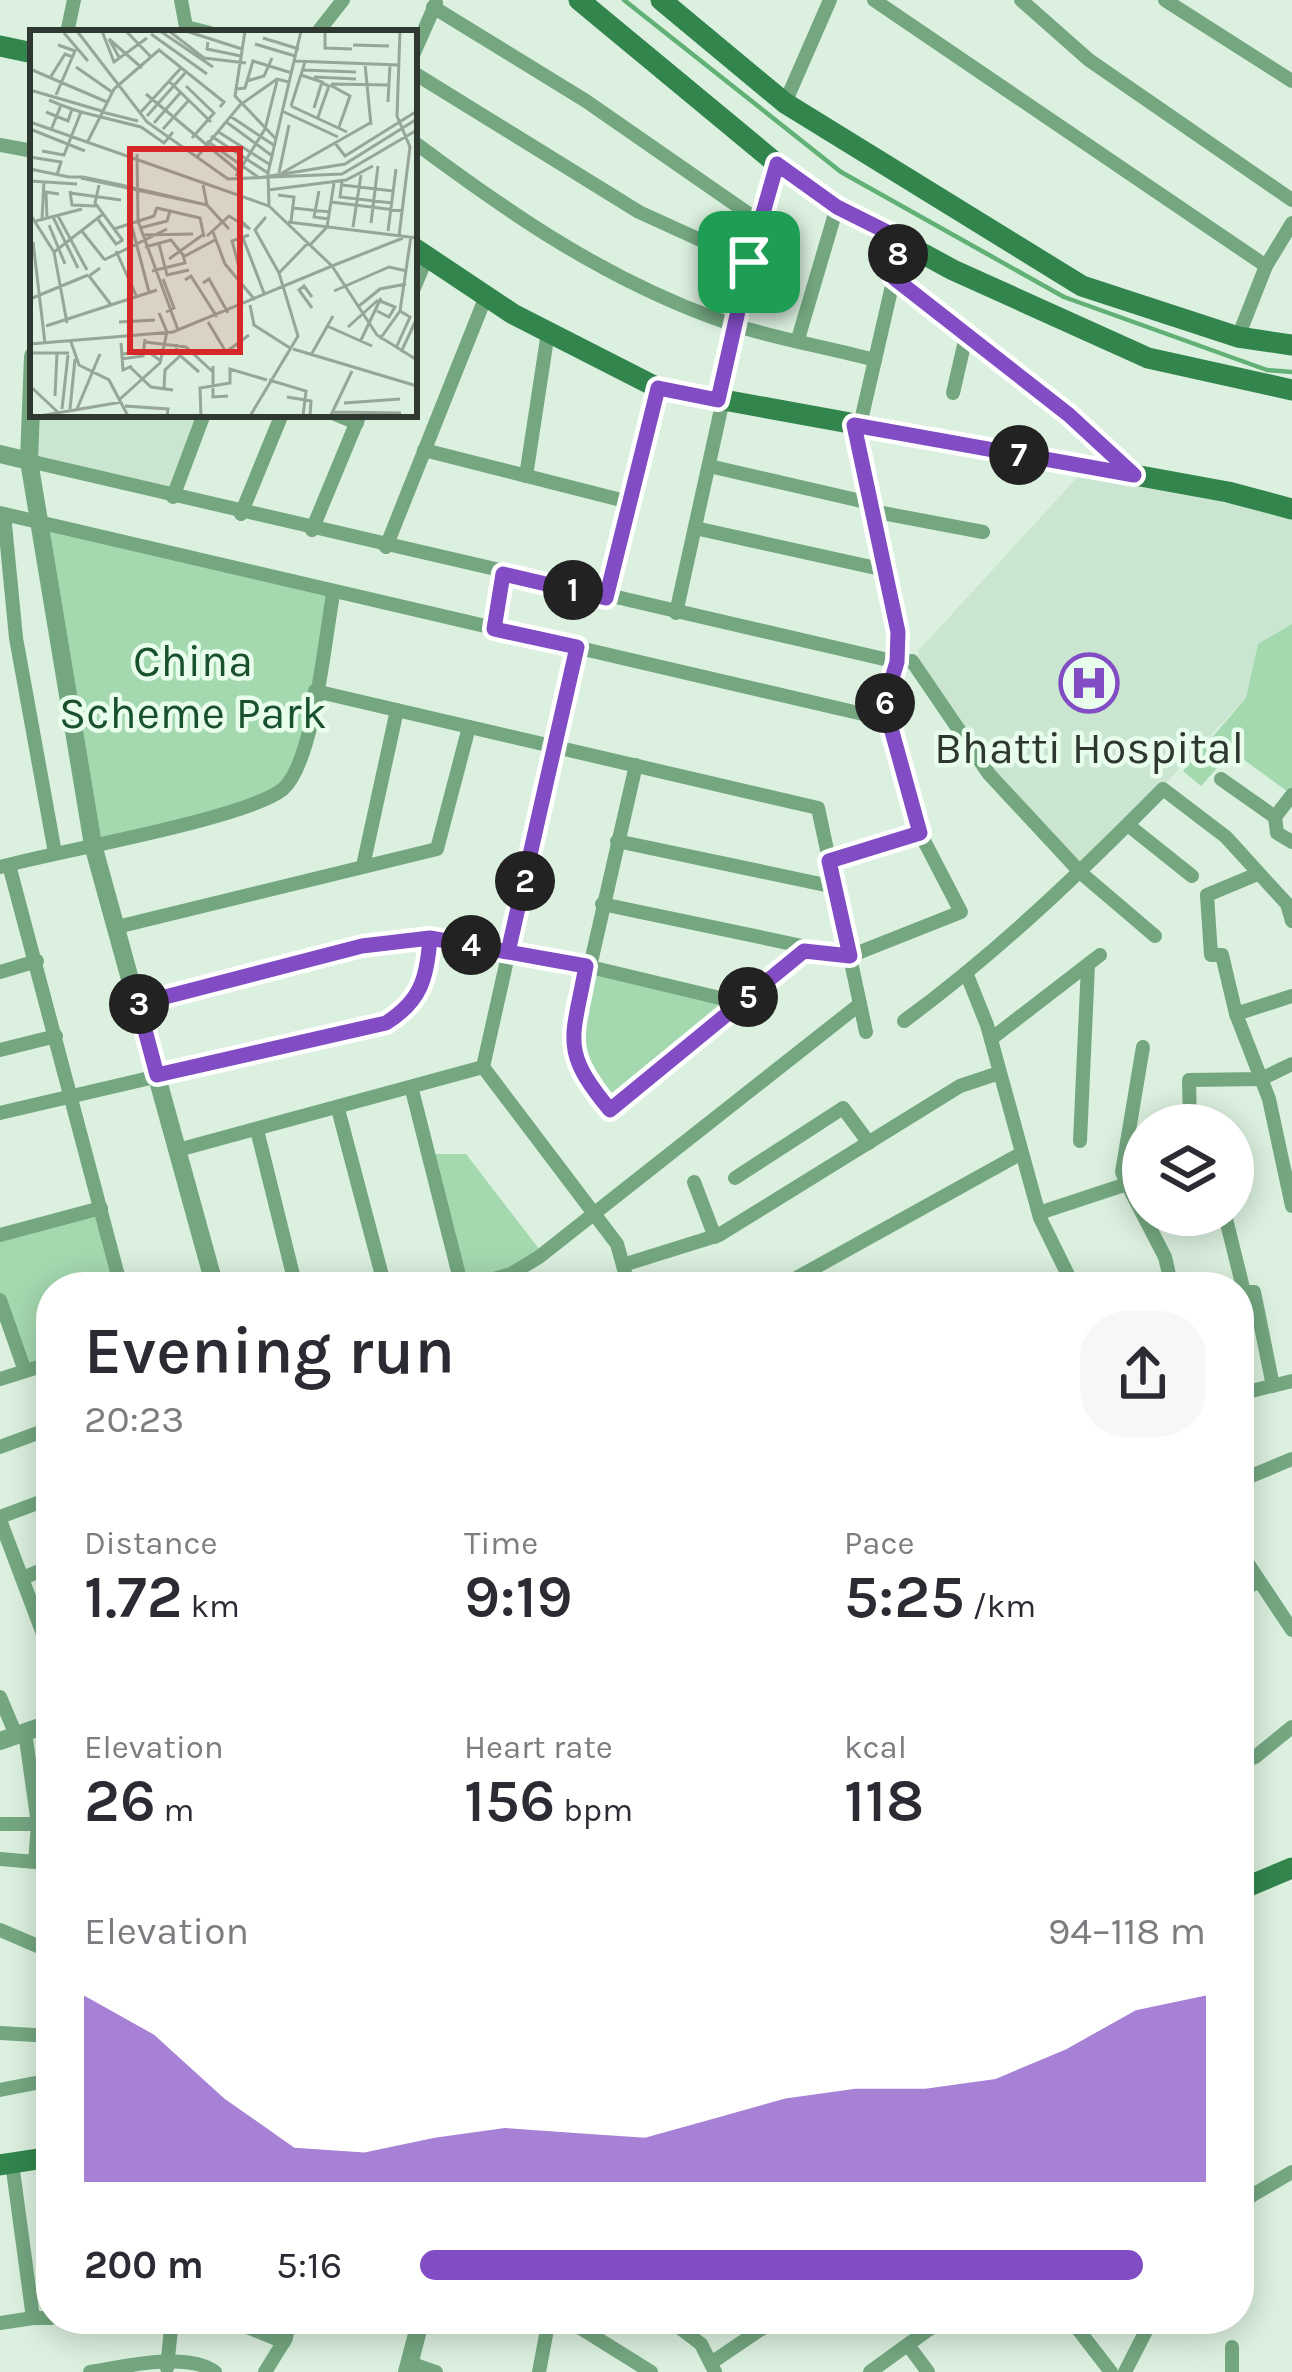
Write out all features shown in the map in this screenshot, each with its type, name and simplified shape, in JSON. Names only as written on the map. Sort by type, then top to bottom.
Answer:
[{"type":"main road","points":[[579,0],[777,164],[837,207],[953,270],[1148,358],[1292,390]]},
{"type":"main road","points":[[661,0],[785,103],[1082,286],[1238,337],[1292,345]]},
{"type":"main road","points":[[0,46],[30,52]]},
{"type":"main road","points":[[421,252],[548,332],[658,388],[1134,475],[1292,509]]},
{"type":"main road","points":[[1254,1884],[1292,1868]]},
{"type":"main road","points":[[6,2164],[36,2159]]},
{"type":"street","points":[[68,30],[74,0]]},
{"type":"street","points":[[182,0],[186,27],[198,30]]},
{"type":"street","points":[[319,30],[343,0]]},
{"type":"street","points":[[785,103],[830,0]]},
{"type":"street","points":[[874,0],[1266,266]]},
{"type":"street","points":[[1021,0],[1088,60],[1292,200]]},
{"type":"street","points":[[1165,0],[1292,81]]},
{"type":"street","points":[[417,46],[436,3],[759,221]]},
{"type":"street","points":[[417,75],[639,212],[749,262]]},
{"type":"street","points":[[417,144],[538,233],[628,284],[735,325],[875,360]]},
{"type":"street","points":[[0,145],[30,150]]},
{"type":"street","points":[[676,614],[749,262],[777,164]]},
{"type":"street","points":[[798,339],[837,207]]},
{"type":"street","points":[[1238,337],[1266,266],[1292,223]]},
{"type":"street","points":[[880,718],[897,662],[898,632],[857,425],[901,239]]},
{"type":"street","points":[[894,278],[967,332],[1134,475]]},
{"type":"street","points":[[386,547],[486,296]]},
{"type":"street","points":[[526,476],[548,332]]},
{"type":"street","points":[[953,394],[967,332]]},
{"type":"street","points":[[606,598],[658,388]]},
{"type":"street","points":[[30,417],[28,461],[93,845],[211,1272]]},
{"type":"street","points":[[173,496],[203,417]]},
{"type":"street","points":[[241,514],[282,417]]},
{"type":"street","points":[[312,530],[358,418]]},
{"type":"street","points":[[424,450],[629,502]]},
{"type":"street","points":[[0,454],[676,614],[897,662],[912,661],[989,774],[1081,873],[1155,936]]},
{"type":"street","points":[[709,466],[983,532]]},
{"type":"street","points":[[56,853],[20,659],[2,514],[333,595],[880,718],[891,728],[920,833],[961,912],[853,955],[804,951],[602,904]]},
{"type":"street","points":[[695,528],[885,569]]},
{"type":"street","points":[[494,629],[503,574]]},
{"type":"street","points":[[117,1272],[37,962],[4,866],[239,808],[284,788],[302,753],[333,595]]},
{"type":"street","points":[[577,647],[483,1067],[617,1244],[625,1272]]},
{"type":"street","points":[[314,692],[818,808],[866,1032]]},
{"type":"street","points":[[363,866],[397,710]]},
{"type":"street","points":[[117,927],[437,849],[469,727]]},
{"type":"street","points":[[636,765],[586,966],[572,1045],[575,1067],[610,1110],[804,951]]},
{"type":"street","points":[[1221,779],[1275,817]]},
{"type":"street","points":[[904,1022],[967,975],[1081,873],[1163,789],[1226,837],[1255,875],[1287,904],[1292,920]]},
{"type":"street","points":[[1292,795],[1275,817],[1277,833],[1292,842]]},
{"type":"street","points":[[1128,825],[1192,876]]},
{"type":"street","points":[[829,861],[920,833]]},
{"type":"street","points":[[617,841],[835,887]]},
{"type":"street","points":[[1255,875],[1207,895],[1211,955],[1222,955],[1236,1014],[1261,1079],[1292,1206]]},
{"type":"street","points":[[0,1114],[386,1023],[404,1012],[426,984],[430,938]]},
{"type":"street","points":[[138,1004],[322,955],[430,938],[586,966],[741,1003]]},
{"type":"street","points":[[991,1039],[1094,960],[1080,1141]]},
{"type":"street","points":[[0,972],[37,962]]},
{"type":"street","points":[[967,975],[991,1039],[1039,1213],[1067,1272]]},
{"type":"street","points":[[1236,1014],[1292,996]]},
{"type":"street","points":[[515,1272],[860,1004]]},
{"type":"street","points":[[0,1050],[56,1036]]},
{"type":"street","points":[[1133,1104],[1143,1047]]},
{"type":"street","points":[[1190,1104],[1189,1080],[1261,1079],[1292,1064]]},
{"type":"street","points":[[178,1150],[483,1067]]},
{"type":"street","points":[[623,1264],[715,1237],[960,1086],[999,1073]]},
{"type":"street","points":[[412,1090],[461,1272]]},
{"type":"street","points":[[735,1178],[843,1108],[868,1143]]},
{"type":"street","points":[[338,1109],[382,1272]]},
{"type":"street","points":[[257,1130],[292,1272]]},
{"type":"street","points":[[808,1272],[1020,1154]]},
{"type":"street","points":[[694,1182],[715,1237]]},
{"type":"street","points":[[1039,1213],[1122,1186]]},
{"type":"street","points":[[0,1235],[101,1208]]},
{"type":"street","points":[[1154,1236],[1168,1272]]},
{"type":"street","points":[[1230,1236],[1239,1272]]},
{"type":"street","points":[[1254,1292],[1273,1385]]},
{"type":"street","points":[[0,1300],[25,1371]]},
{"type":"street","points":[[0,1379],[36,1368]]},
{"type":"street","points":[[1254,1390],[1292,1381]]},
{"type":"street","points":[[0,1447],[36,1434]]},
{"type":"street","points":[[1254,1475],[1292,1459]]},
{"type":"street","points":[[36,1504],[0,1518],[36,1608]]},
{"type":"street","points":[[22,1578],[36,1572]]},
{"type":"street","points":[[1254,1573],[1292,1630]]},
{"type":"street","points":[[1254,1584],[1259,1581]]},
{"type":"street","points":[[0,1697],[36,1817]]},
{"type":"street","points":[[1254,1753],[1292,1727]]},
{"type":"street","points":[[0,1824],[36,1824]]},
{"type":"street","points":[[0,1859],[36,1862]]},
{"type":"street","points":[[0,1930],[36,1945]]},
{"type":"street","points":[[0,2032],[36,2035]]},
{"type":"street","points":[[0,2090],[36,2083]]},
{"type":"street","points":[[0,2323],[33,2318],[6,2164]]},
{"type":"street","points":[[1254,2200],[1292,2172]]},
{"type":"street","points":[[167,2368],[170,2334]]},
{"type":"street","points":[[264,2334],[284,2342]]},
{"type":"street","points":[[265,2372],[286,2334]]},
{"type":"street","points":[[417,2334],[408,2367],[436,2372]]},
{"type":"street","points":[[539,2372],[546,2334]]},
{"type":"street","points":[[590,2334],[651,2372]]},
{"type":"street","points":[[688,2334],[701,2344],[713,2368],[757,2334]]},
{"type":"street","points":[[869,2372],[923,2334]]},
{"type":"street","points":[[1082,2334],[1111,2372]]},
{"type":"street","points":[[1125,2372],[1145,2334]]},
{"type":"street","points":[[908,2345],[928,2372]]},
{"type":"street","points":[[1232,2348],[1232,2372]]},
{"type":"street","points":[[90,2372],[205,2364],[215,2372]]},
{"type":"shaded area","points":[[37,417],[203,417],[173,498],[33,466]]},
{"type":"shaded area","name":"Bhatti Hospital","points":[[1083,471],[1292,511],[1292,624],[1258,644],[1246,698],[1081,873],[989,774],[920,668],[918,651]]},
{"type":"green space","name":"China Scheme Park","points":[[45,528],[333,595],[302,755],[281,789],[217,817],[95,846]]},
{"type":"green space","points":[[1292,624],[1292,795],[1232,751],[1201,786],[1183,771],[1246,698],[1258,644]]},
{"type":"green space","points":[[586,966],[741,1003],[615,1108],[576,1068]]},
{"type":"green space","points":[[429,1154],[466,1154],[543,1254],[502,1272],[464,1272]]},
{"type":"green space","points":[[101,1208],[117,1272],[36,1272],[36,1368],[25,1371],[0,1300],[0,1235]]},
{"type":"waterway","points":[[624,0],[841,172],[1064,297],[1267,370],[1292,372]]},
{"type":"place","name":"Bhatti Hospital","points":[[1089,683]]},
{"type":"route","points":[[749,262],[718,400],[658,388],[606,598],[503,574],[494,629],[577,647],[508,952],[430,938],[362,946],[138,1004],[157,1075],[386,1023],[404,1012],[426,984],[430,938],[508,952],[586,966],[572,1045],[575,1067],[610,1110],[804,951],[850,956],[829,861],[920,833],[891,728],[880,718],[897,662],[898,632],[854,425],[1134,475],[1069,415],[894,278],[901,239],[837,207],[777,164],[749,262]]}]
